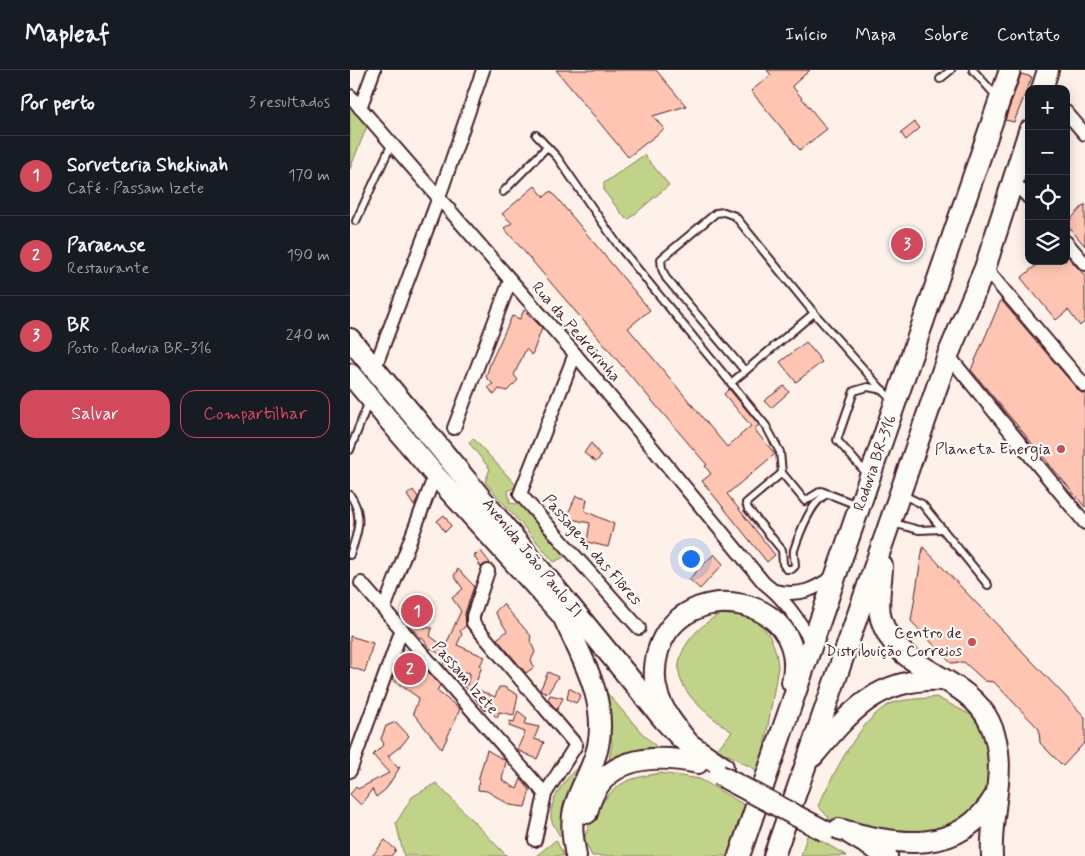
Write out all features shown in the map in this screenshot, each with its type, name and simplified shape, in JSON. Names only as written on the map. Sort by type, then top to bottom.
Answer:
[{"type":"main road","name":"Rodovia BR-316","points":[[739,856],[870,477],[889,397],[1010,70]]},
{"type":"main road","name":"Rodovia BR-316","points":[[774,856],[948,354],[985,268],[1025,145]]},
{"type":"main road","name":"Avenida João Paulo II","points":[[350,339],[694,755]]},
{"type":"main road","name":"Avenida João Paulo II","points":[[350,374],[435,475],[562,614],[669,738],[721,771],[831,827]]},
{"type":"main road","points":[[882,545],[879,602],[881,618],[887,634],[896,646],[918,664],[945,680],[974,702],[989,720],[997,742],[1000,764],[992,831],[992,856]]},
{"type":"main road","points":[[588,856],[584,838],[589,805],[602,782],[610,774],[634,760],[649,757],[679,759],[694,755],[664,710],[658,697],[654,669],[665,633],[688,612],[723,602],[747,605],[770,616],[780,625],[792,648],[795,670],[780,740]]},
{"type":"main road","points":[[562,614],[592,680],[600,729],[594,765],[574,812],[573,838],[576,856]]},
{"type":"main road","points":[[806,765],[834,731],[865,700],[886,688],[910,680],[945,680]]},
{"type":"main road","points":[[831,827],[880,840],[922,843],[942,840],[959,832],[975,821],[988,808],[998,790]]},
{"type":"main road","points":[[732,856],[752,821]]},
{"type":"main road","points":[[831,827],[869,856]]},
{"type":"main road","points":[[831,827],[887,856]]},
{"type":"street","points":[[360,108],[374,70]]},
{"type":"street","points":[[374,370],[439,197],[483,70]]},
{"type":"street","name":"Rua da Pedreirinha","points":[[350,96],[575,354],[764,583],[775,591],[801,624],[812,644]]},
{"type":"street","points":[[1070,117],[1085,134]]},
{"type":"street","points":[[1014,182],[1025,194]]},
{"type":"street","points":[[1070,247],[1085,264]]},
{"type":"street","points":[[985,268],[1085,386]]},
{"type":"street","points":[[454,428],[510,281]]},
{"type":"street","name":"Passagem das Flôres","points":[[575,354],[520,494],[639,628]]},
{"type":"street","points":[[948,354],[1085,523]]},
{"type":"street","points":[[384,609],[435,475]]},
{"type":"street","points":[[488,571],[473,616],[473,623],[575,742],[575,748],[545,794],[535,840]]},
{"type":"street","points":[[775,591],[799,594],[814,590],[836,574]]},
{"type":"street","name":"Passam Izete","points":[[361,583],[545,794]]},
{"type":"street","points":[[350,771],[402,629]]},
{"type":"lane","points":[[940,79],[951,70]]},
{"type":"lane","points":[[973,70],[999,100]]},
{"type":"lane","points":[[536,135],[547,147],[618,245],[776,441],[780,452],[782,472],[812,509]]},
{"type":"lane","points":[[356,222],[392,143]]},
{"type":"lane","points":[[503,192],[547,147]]},
{"type":"lane","points":[[745,371],[666,278],[662,269],[661,259],[716,213],[724,212],[734,216],[814,314],[889,397]]},
{"type":"lane","points":[[731,383],[814,314]]},
{"type":"lane","points":[[870,477],[837,440],[854,391],[868,388],[889,397]]},
{"type":"lane","points":[[350,450],[370,398]]},
{"type":"lane","points":[[782,472],[746,503],[746,506],[782,550],[783,564],[788,570],[795,566],[794,551],[816,501],[828,494]]},
{"type":"lane","points":[[805,501],[821,491],[860,506]]},
{"type":"lane","points":[[900,493],[922,504],[988,585]]},
{"type":"lane","points":[[350,495],[358,507],[359,526],[350,555]]},
{"type":"lane","points":[[890,522],[919,530],[942,529]]},
{"type":"green space","points":[[350,105],[367,126],[350,169]]},
{"type":"green space","points":[[644,155],[669,185],[629,219],[625,218],[604,191],[604,183]]},
{"type":"green space","points":[[473,438],[517,486],[508,491],[510,503],[524,505],[566,556],[554,562],[485,482],[490,469],[469,443]]},
{"type":"green space","points":[[720,614],[745,617],[758,623],[768,634],[776,654],[778,667],[760,772],[717,749],[732,732],[692,698],[682,683],[679,672],[679,662],[688,642],[703,626]]},
{"type":"green space","points":[[607,693],[641,732],[661,751],[607,771],[612,744]]},
{"type":"green space","points":[[936,697],[973,716],[988,737],[1000,774],[982,806],[942,833],[909,837],[839,829],[818,806],[839,764],[858,735],[879,711],[894,702]]},
{"type":"green space","points":[[590,755],[565,830],[560,836],[551,818],[554,800],[564,783]]},
{"type":"green space","points":[[660,773],[700,779],[748,807],[743,829],[727,856],[592,856],[584,839],[602,803],[616,788],[624,783],[636,778]]},
{"type":"green space","points":[[436,783],[507,856],[404,856],[396,823],[412,797]]},
{"type":"green space","points":[[808,833],[847,856],[801,856]]},
{"type":"green space","points":[[556,840],[564,856],[536,856]]},
{"type":"building","points":[[556,70],[656,70],[686,106],[653,116],[664,129],[628,157]]},
{"type":"building","points":[[767,70],[810,70],[792,86],[827,129],[800,150],[751,91],[771,75]]},
{"type":"building","points":[[1021,74],[1032,77],[1029,85],[1025,85],[1025,94],[1014,122],[1005,120]]},
{"type":"building","points":[[915,122],[920,128],[906,140],[901,133]]},
{"type":"building","points":[[535,186],[544,197],[551,191],[650,310],[628,328],[727,447],[751,426],[724,394],[729,389],[759,425],[754,429],[775,454],[727,494],[775,555],[767,562],[702,481],[711,474],[705,466],[707,465],[504,228],[512,223],[502,214]]},
{"type":"building","points":[[1085,204],[1085,246],[1070,229],[1070,220]]},
{"type":"building","points":[[896,233],[923,242],[919,256],[891,246]]},
{"type":"building","points":[[1070,259],[1085,276],[1085,321],[1080,326],[1068,310],[1056,320],[1021,278],[1036,265],[1070,265]]},
{"type":"building","name":"Planeta Energia","points":[[1001,300],[1079,391],[1085,394],[1085,507],[971,370]]},
{"type":"building","points":[[524,310],[542,328],[532,355],[526,349],[514,375],[518,380],[507,391],[499,389],[494,395],[488,387],[493,384],[486,377],[490,364],[512,316],[520,319]]},
{"type":"building","points":[[806,342],[822,362],[796,382],[780,362]]},
{"type":"building","points":[[784,386],[789,392],[771,408],[764,401]]},
{"type":"building","points":[[591,443],[601,456],[596,462],[584,453]]},
{"type":"building","points":[[413,490],[418,497],[414,506],[407,495]]},
{"type":"building","points":[[576,496],[587,499],[585,511],[614,524],[608,547],[587,542],[590,523],[566,518]]},
{"type":"building","points":[[444,515],[451,526],[445,532],[437,521]]},
{"type":"building","name":"Centro de Distribuição Correios","points":[[923,547],[1085,717],[1085,742],[1063,766],[1040,743],[1039,729],[994,682],[985,681],[964,662],[951,663],[911,621]]},
{"type":"building","points":[[480,550],[490,563],[481,567],[474,556]]},
{"type":"building","points":[[714,554],[723,564],[700,589],[689,579]]},
{"type":"building","points":[[458,569],[474,586],[465,613],[466,626],[460,631],[462,634],[457,645],[485,657],[480,665],[482,666],[474,688],[495,697],[499,687],[504,687],[518,695],[514,715],[499,712],[497,718],[487,707],[485,711],[462,683],[467,685],[470,673],[445,668],[443,665],[446,659],[431,648],[430,650],[424,640],[405,622],[418,594],[428,599],[416,627],[432,628],[430,636],[445,647],[461,611],[452,598],[463,589],[454,576]]},
{"type":"building","points":[[503,604],[531,636],[530,640],[535,652],[531,660],[534,667],[526,673],[497,639],[507,631],[495,612]]},
{"type":"building","points":[[350,636],[373,643],[365,672],[350,667]]},
{"type":"building","points":[[405,650],[411,653],[440,685],[437,691],[460,709],[442,749],[413,713],[419,698],[392,679]]},
{"type":"building","points":[[548,672],[558,677],[548,693],[540,690]]},
{"type":"building","points":[[569,688],[581,695],[576,703],[567,699]]},
{"type":"building","points":[[550,695],[563,698],[557,710],[548,700]]},
{"type":"building","points":[[518,711],[527,718],[525,724],[539,727],[534,739],[544,742],[537,759],[517,750],[525,732],[509,726],[510,721],[514,722]]},
{"type":"building","points":[[396,722],[409,736],[402,745],[388,756],[398,768],[400,767],[386,789],[376,797],[372,789],[361,805],[350,794],[356,787],[358,789],[389,773],[373,755],[384,744],[381,739],[386,726]]},
{"type":"building","points":[[487,750],[506,761],[502,780],[517,789],[521,779],[530,790],[525,807],[510,805],[487,791],[478,790],[479,777]]},
{"type":"building","points":[[385,840],[396,850],[391,856],[372,856]]},
{"type":"place","name":"BR","points":[[907,244]]},
{"type":"place","name":"Planeta Energia","points":[[1061,449]]},
{"type":"place","name":"Sorveteria Shekinah","points":[[417,611]]},
{"type":"place","name":"Centro de Distribuição Correios","points":[[972,642]]},
{"type":"place","name":"Paraense","points":[[410,669]]}]
